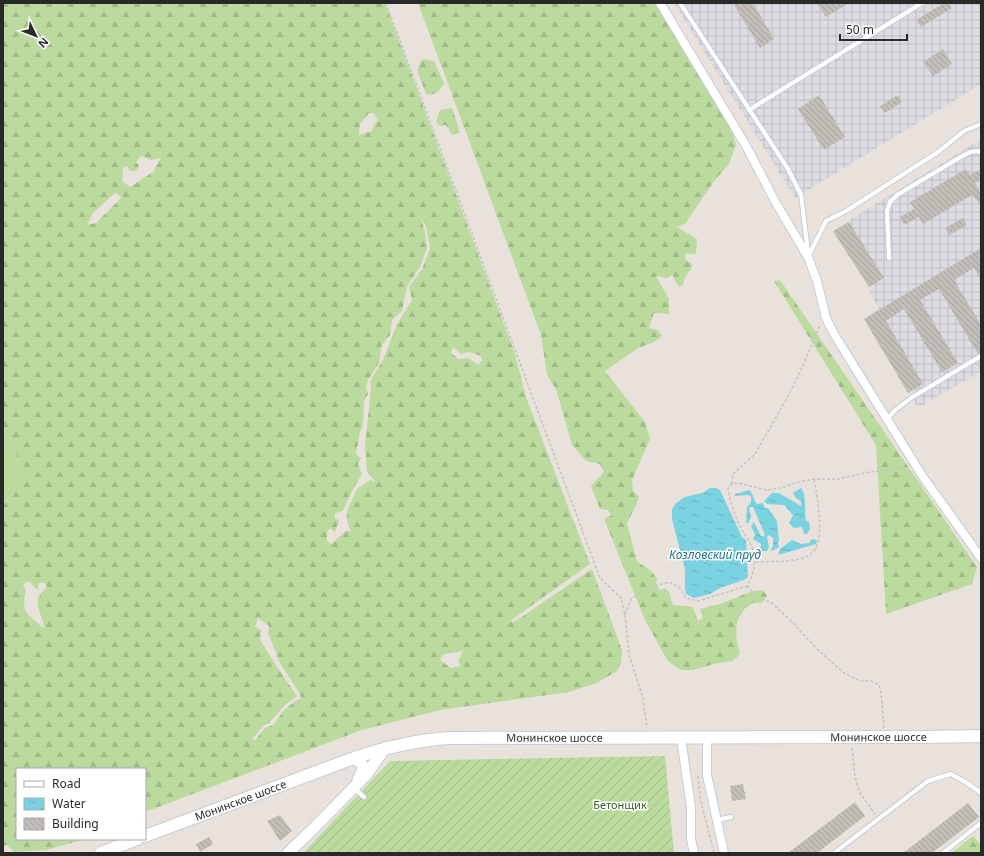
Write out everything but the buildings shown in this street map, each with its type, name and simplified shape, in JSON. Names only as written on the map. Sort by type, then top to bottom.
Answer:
[{"type":"main road","name":"Монинское шоссе","points":[[146,836],[354,758],[385,748],[425,740],[450,738],[981,736]]},
{"type":"main road","points":[[101,853],[134,840]]},
{"type":"street","points":[[660,3],[745,144],[776,203],[808,257],[817,281],[826,318],[834,334],[915,466],[981,558]]},
{"type":"street","points":[[707,737],[707,775],[724,853]]},
{"type":"street","points":[[681,738],[691,807],[691,839],[694,853]]},
{"type":"street","points":[[288,853],[366,775],[385,748]]},
{"type":"street","points":[[354,758],[362,764],[363,770],[355,786]]},
{"type":"lane","points":[[680,3],[788,169],[801,195],[808,257]]},
{"type":"lane","points":[[749,110],[922,3]]},
{"type":"lane","points":[[808,257],[826,221],[846,211],[938,152],[964,131],[981,124]]},
{"type":"lane","points":[[888,258],[887,211],[890,202],[897,195],[959,158],[970,152],[981,152]]},
{"type":"lane","points":[[887,420],[894,411],[911,398],[981,356]]},
{"type":"lane","points":[[834,853],[928,781],[951,774],[981,793]]},
{"type":"lane","points":[[355,786],[364,797]]},
{"type":"lane","points":[[717,820],[731,817]]},
{"type":"lane","points":[[943,853],[981,823]]},
{"type":"path","points":[[386,3],[600,578],[621,598],[625,615],[629,655],[643,698],[649,738]]},
{"type":"path","points":[[747,586],[756,562],[752,545],[740,526],[729,498],[728,488],[732,484],[733,474],[755,454],[799,374],[820,324],[826,318]]},
{"type":"path","points":[[732,484],[738,483],[766,490],[781,488],[814,479],[838,479],[864,473],[915,466]]},
{"type":"path","points":[[756,562],[791,560],[807,556],[814,552],[820,536],[814,479]]},
{"type":"path","points":[[625,615],[631,599],[640,592],[645,589],[669,582],[679,587],[686,598],[698,601],[747,586]]},
{"type":"path","points":[[747,586],[757,597],[772,603],[817,649],[844,673],[860,681],[871,681],[879,685],[884,737]]},
{"type":"path","points":[[852,742],[855,777],[860,793],[878,819]]},
{"type":"shaded area","points":[[674,3],[981,3],[981,84],[795,198]]},
{"type":"shaded area","points":[[981,139],[981,371],[918,408],[864,319],[879,309],[869,290],[869,287],[833,231]]},
{"type":"green space","points":[[3,3],[385,3],[515,354],[526,397],[590,564],[510,621],[514,622],[592,569],[622,650],[621,662],[617,671],[597,683],[569,692],[440,710],[362,730],[146,812],[146,768],[16,768],[16,840],[82,840],[47,850],[14,852],[7,845],[3,846],[3,505],[13,495],[20,475],[16,451],[3,426]],"holes":[[[369,113],[374,113],[378,121],[374,124],[372,131],[359,135],[360,124]],[[141,156],[151,160],[161,158],[153,172],[130,187],[122,181],[123,168],[127,166],[130,171],[136,171],[139,166],[136,162]],[[115,193],[122,197],[96,223],[87,225],[93,213]],[[421,218],[426,226],[430,249],[422,269],[409,287],[412,300],[397,324],[383,360],[370,381],[371,388],[365,446],[367,471],[375,482],[370,480],[357,489],[347,514],[347,522],[351,531],[346,531],[331,544],[327,541],[327,532],[330,528],[335,532],[339,521],[335,518],[335,513],[343,511],[362,474],[358,464],[361,458],[356,454],[360,432],[363,426],[364,401],[368,394],[366,387],[368,380],[379,363],[382,345],[390,335],[392,320],[402,311],[407,286],[420,267],[427,248]],[[453,347],[461,354],[469,352],[481,356],[482,360],[478,365],[468,358],[458,359],[451,352]],[[25,582],[30,582],[36,589],[38,589],[39,583],[45,583],[47,587],[42,592],[38,602],[38,607],[43,621],[43,628],[26,612],[24,604],[26,589],[23,586]],[[258,618],[269,626],[268,633],[280,663],[300,694],[301,698],[285,709],[273,725],[265,728],[255,740],[252,739],[263,726],[269,723],[285,705],[297,696],[260,640],[261,630],[255,627]],[[463,651],[458,661],[461,666],[451,668],[440,660],[444,654]]]},
{"type":"green space","points":[[418,3],[660,3],[728,117],[736,145],[729,164],[714,181],[685,224],[677,227],[697,239],[696,254],[686,253],[685,259],[693,265],[684,279],[683,285],[679,287],[672,275],[667,278],[656,276],[669,299],[669,314],[654,313],[649,328],[658,330],[662,336],[654,342],[638,348],[605,371],[645,422],[650,439],[632,480],[633,491],[639,496],[627,523],[637,561],[652,572],[657,579],[656,584],[660,590],[665,588],[669,592],[673,605],[693,607],[698,621],[703,618],[700,609],[720,604],[750,592],[762,590],[767,595],[762,603],[753,603],[740,615],[736,632],[740,654],[733,661],[718,663],[693,670],[680,670],[667,660],[645,620],[604,519],[612,515],[608,510],[600,509],[591,486],[604,472],[600,464],[586,461],[572,445],[556,389],[547,375],[541,335]]},
{"type":"green space","points":[[422,59],[434,61],[444,83],[435,94],[426,94],[417,70]]},
{"type":"green space","points":[[452,108],[460,132],[452,135],[446,125],[440,126],[436,122],[440,110]]},
{"type":"green space","points":[[780,280],[977,567],[972,584],[886,614],[876,445],[774,281]]},
{"type":"green space","points":[[3,426],[16,451],[20,475],[13,495],[3,505]]},
{"type":"green space","name":"Бетонщик","points":[[665,756],[674,853],[303,853],[390,761]]},
{"type":"green space","points":[[973,836],[981,845],[981,853],[951,853]]},
{"type":"water","name":"Козловский пруд","points":[[710,488],[720,490],[742,537],[746,540],[748,577],[744,580],[720,588],[710,594],[694,598],[686,594],[685,569],[672,519],[672,509],[676,503],[685,497],[702,493]]},
{"type":"water","points":[[801,488],[805,499],[805,517],[806,521],[809,522],[810,529],[807,534],[804,534],[802,527],[794,528],[789,523],[793,515],[784,505],[767,504],[764,501],[772,493],[779,493],[801,506],[801,501],[796,498],[793,493]]},
{"type":"water","points":[[749,490],[757,504],[763,503],[765,508],[768,508],[777,521],[779,547],[772,551],[773,538],[769,535],[767,537],[769,547],[767,551],[760,551],[761,544],[753,539],[755,535],[751,526],[754,522],[761,536],[763,537],[765,535],[753,507],[750,507],[749,509],[751,517],[748,524],[746,522],[747,507],[751,502],[751,496],[735,496],[735,494]]},
{"type":"water","points":[[814,539],[817,541],[816,544],[778,555],[780,549],[792,540],[801,544],[809,543]]}]
